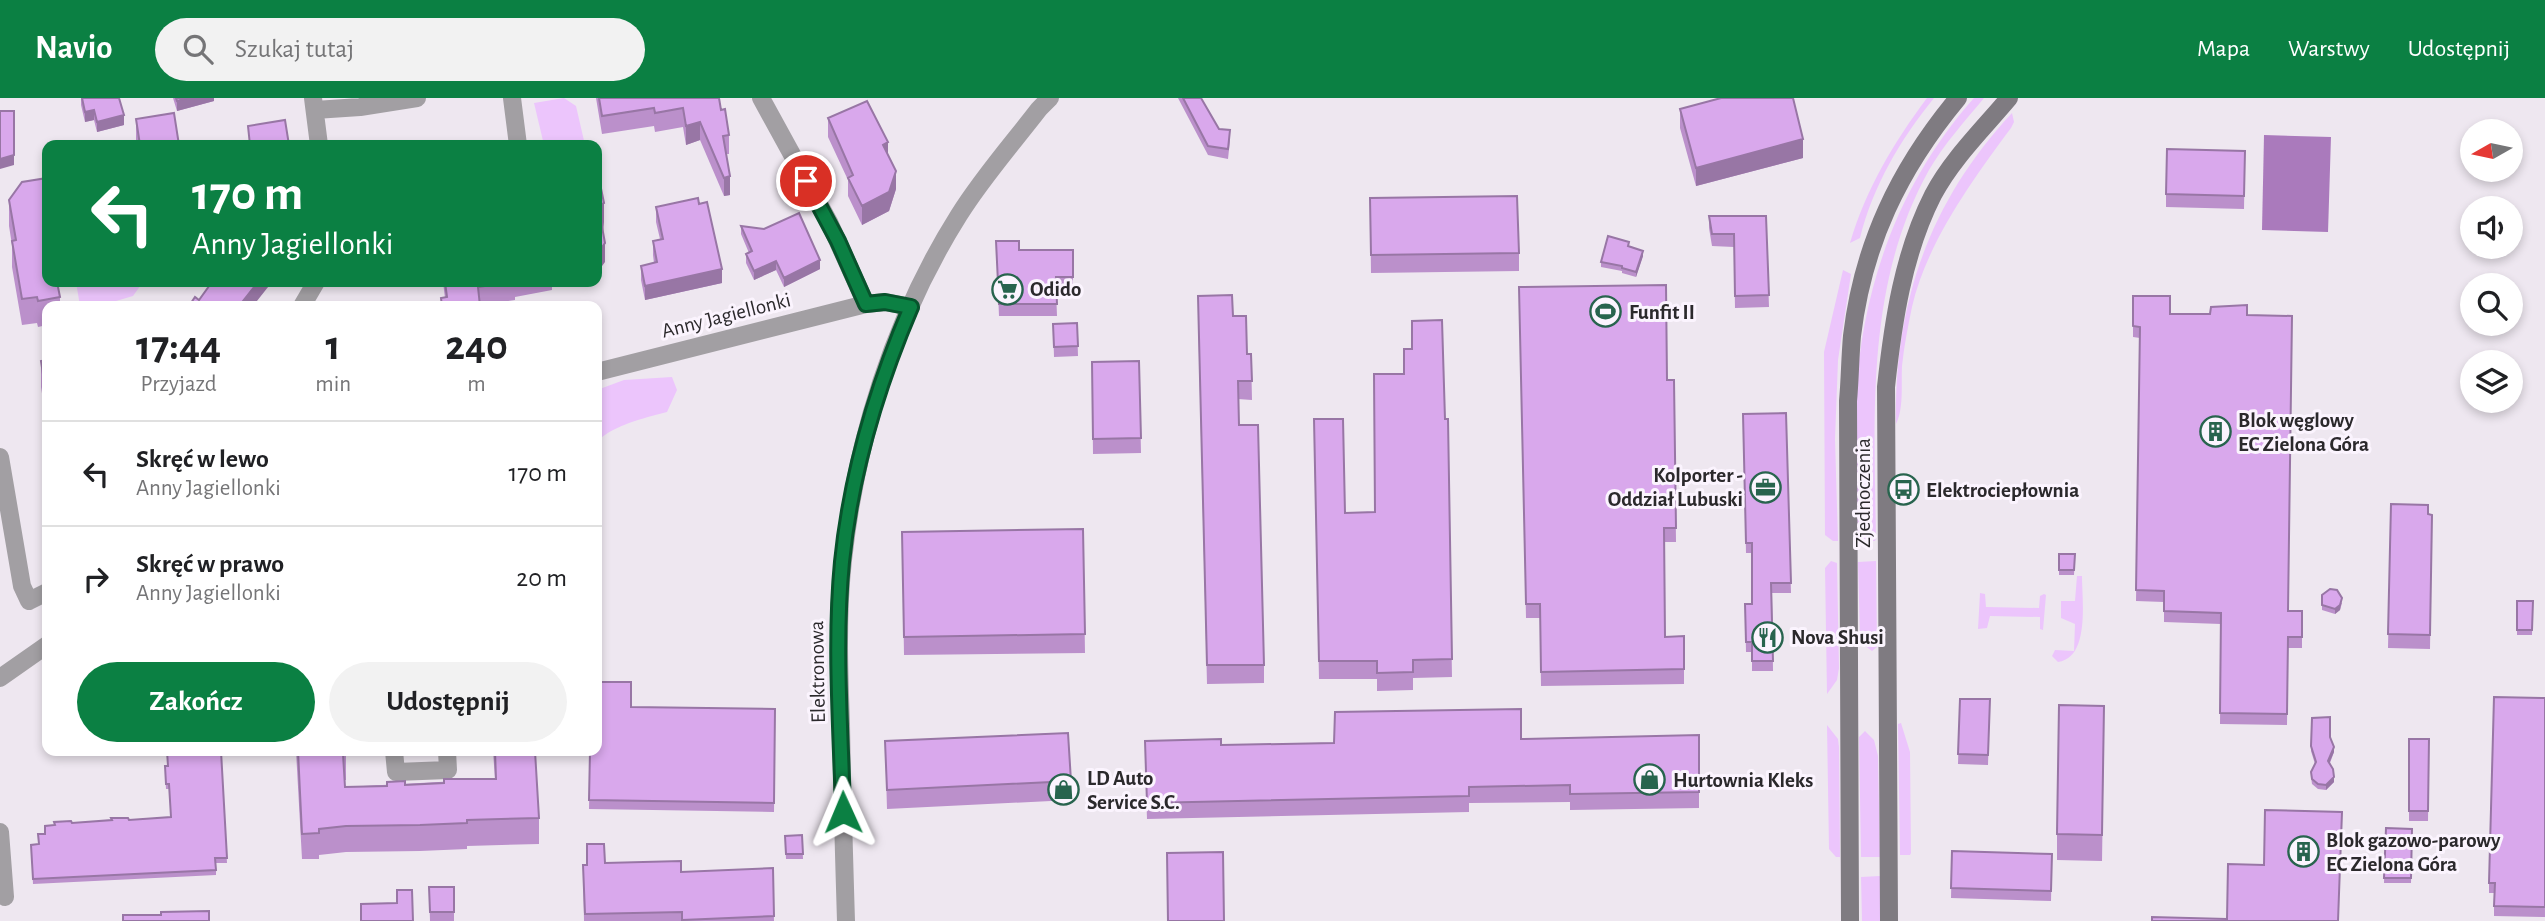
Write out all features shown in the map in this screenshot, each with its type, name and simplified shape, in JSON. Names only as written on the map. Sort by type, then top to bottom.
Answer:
[{"type":"main road","name":"Zjednoczenia","points":[[1850,921],[1848,401],[1853,335],[1865,271],[1878,229],[1897,186],[1937,123],[1958,98]]},
{"type":"main road","name":"Zjednoczenia","points":[[1889,921],[1886,387],[1893,326],[1907,262],[1933,196],[1950,168],[2009,98]]},
{"type":"street","points":[[318,140],[314,104],[360,107],[417,98]]},
{"type":"street","points":[[512,98],[517,140]]},
{"type":"street","points":[[761,98],[829,222],[866,304]]},
{"type":"street","name":"Elektronowa","points":[[846,921],[839,671],[842,562],[863,444],[894,348],[930,266],[960,214],[1050,98]]},
{"type":"street","name":"Anny Jagiellonki","points":[[602,371],[866,304],[885,302],[911,307]]},
{"type":"street","points":[[0,457],[22,586],[29,601],[42,594]]},
{"type":"street","points":[[0,678],[42,649]]},
{"type":"street","points":[[394,756],[396,772],[448,770],[447,756]]},
{"type":"street","points":[[0,832],[5,897]]},
{"type":"shaded area","points":[[564,98],[576,106],[584,140],[543,140],[534,103]]},
{"type":"shaded area","points":[[1927,98],[1934,98],[1889,164],[1872,200],[1860,238],[1850,243],[1864,204],[1882,167]]},
{"type":"shaded area","points":[[1974,98],[1984,98],[1929,170],[1909,213],[1894,258],[1878,349],[1875,396],[1876,538],[1875,541],[1858,541],[1856,396],[1860,355],[1876,275],[1906,200],[1925,164]]},
{"type":"shaded area","points":[[2012,113],[2014,122],[2011,128],[1952,213],[1919,283],[1905,344],[1901,403],[1896,424],[1902,337],[1910,296],[1922,257],[1938,219],[1959,182],[1983,147]]},
{"type":"shaded area","points":[[2264,135],[2331,137],[2328,232],[2262,230]]},
{"type":"shaded area","points":[[1843,270],[1851,274],[1838,360],[1835,439],[1838,541],[1833,541],[1825,535],[1824,352]]},
{"type":"shaded area","points":[[77,287],[139,287],[133,296],[116,301],[79,301]]},
{"type":"shaded area","points":[[672,377],[677,390],[667,412],[621,426],[602,437],[602,388],[624,380]]},
{"type":"shaded area","points":[[1831,561],[1837,563],[1839,668],[1837,680],[1827,694],[1825,568]]},
{"type":"shaded area","points":[[1876,561],[1877,647],[1872,651],[1864,645],[1860,636],[1858,562]]},
{"type":"shaded area","points":[[2077,576],[2082,576],[2083,613],[2080,639],[2075,650],[2068,658],[2058,662],[2052,656],[2055,650],[2074,651],[2075,624],[2061,618],[2061,601],[2075,601]]},
{"type":"shaded area","points":[[1980,593],[1985,594],[1986,607],[2039,608],[2040,596],[2046,595],[2043,630],[2040,629],[2040,617],[1990,616],[1987,628],[1978,629]]},
{"type":"shaded area","points":[[1901,723],[1910,752],[1910,855],[1900,855],[1898,724]]},
{"type":"shaded area","points":[[1827,725],[1838,739],[1839,747],[1840,857],[1836,857],[1829,849]]},
{"type":"shaded area","points":[[1865,731],[1874,740],[1878,756],[1880,857],[1861,857],[1859,737]]},
{"type":"shaded area","points":[[1880,876],[1880,921],[1862,921],[1861,877]]},
{"type":"building","points":[[82,98],[119,98],[124,115],[97,122],[94,110],[85,112]]},
{"type":"building","points":[[599,98],[719,98],[721,110],[725,109],[729,135],[723,136],[730,176],[724,178],[700,122],[686,126],[683,108],[655,113],[654,108],[602,116]]},
{"type":"building","points":[[1183,98],[1201,98],[1219,129],[1230,130],[1228,149],[1208,146]]},
{"type":"building","points":[[1721,98],[1793,98],[1803,139],[1696,168],[1680,109]]},
{"type":"building","points":[[867,101],[888,142],[883,145],[896,171],[889,192],[862,206],[848,178],[853,175],[828,118]]},
{"type":"building","points":[[0,111],[14,111],[14,155],[0,159]]},
{"type":"building","points":[[174,113],[178,140],[139,140],[136,119]]},
{"type":"building","points":[[285,120],[288,140],[249,140],[248,126]]},
{"type":"building","points":[[2167,149],[2245,151],[2244,196],[2166,194]]},
{"type":"building","points":[[42,179],[42,287],[58,287],[60,297],[38,301],[37,297],[22,299],[12,241],[16,240],[9,200],[22,182]]},
{"type":"building","points":[[1517,196],[1519,253],[1371,255],[1370,198]]},
{"type":"building","points":[[698,198],[699,204],[707,202],[722,269],[645,286],[641,266],[657,262],[653,241],[663,239],[656,207]]},
{"type":"building","points":[[799,213],[820,260],[784,278],[776,261],[754,271],[746,254],[752,251],[741,226],[764,229]]},
{"type":"building","points":[[1709,216],[1766,216],[1769,295],[1735,296],[1734,234],[1712,234]]},
{"type":"building","points":[[1608,236],[1629,242],[1628,246],[1643,251],[1636,272],[1601,262]]},
{"type":"building","points":[[996,241],[1019,241],[1019,250],[1073,250],[1073,277],[1056,277],[1057,304],[999,304]]},
{"type":"building","points":[[1666,285],[1667,380],[1674,380],[1676,528],[1664,528],[1665,637],[1684,636],[1684,669],[1541,672],[1540,604],[1526,604],[1519,287]]},
{"type":"building","points":[[208,287],[254,287],[243,301],[192,301],[195,297],[199,300]]},
{"type":"building","points":[[446,287],[478,287],[479,301],[441,301],[441,298],[447,297]]},
{"type":"building","points":[[1232,295],[1233,316],[1246,316],[1247,354],[1251,354],[1252,381],[1238,381],[1239,425],[1258,425],[1264,665],[1207,665],[1198,296]]},
{"type":"building","name":"Blok węglowy EC Zielona Góra","points":[[2133,296],[2170,296],[2170,314],[2210,314],[2211,307],[2247,305],[2247,315],[2292,316],[2288,611],[2302,611],[2302,637],[2288,637],[2287,714],[2220,713],[2221,613],[2164,611],[2164,591],[2136,590],[2140,327],[2133,326]]},
{"type":"building","points":[[1442,320],[1445,419],[1448,419],[1452,659],[1413,660],[1413,672],[1377,673],[1377,661],[1319,661],[1314,419],[1343,419],[1345,513],[1375,512],[1374,374],[1404,374],[1404,349],[1412,349],[1412,321]]},
{"type":"building","points":[[1077,323],[1078,346],[1054,347],[1053,324]]},
{"type":"building","points":[[1139,361],[1141,438],[1093,439],[1092,362]]},
{"type":"building","name":"Kolporter - Oddział Lubuski","points":[[1786,413],[1791,583],[1771,583],[1773,661],[1752,661],[1752,642],[1746,642],[1745,604],[1752,604],[1752,543],[1746,543],[1743,414]]},
{"type":"building","points":[[2391,504],[2428,505],[2428,514],[2432,515],[2430,635],[2388,634]]},
{"type":"building","points":[[1083,529],[1085,634],[904,637],[902,532]]},
{"type":"building","points":[[2059,554],[2075,554],[2074,570],[2059,570]]},
{"type":"building","points":[[2330,589],[2337,590],[2342,598],[2335,609],[2322,605],[2322,595]]},
{"type":"building","points":[[2517,601],[2533,601],[2532,630],[2517,630]]},
{"type":"building","points":[[602,682],[631,682],[631,707],[775,709],[774,803],[589,800],[590,756],[602,756]]},
{"type":"building","points":[[2494,697],[2545,698],[2545,907],[2494,906],[2495,883],[2489,883]]},
{"type":"building","points":[[1960,699],[1990,699],[1988,755],[1958,754]]},
{"type":"building","points":[[2059,705],[2104,706],[2102,835],[2057,834]]},
{"type":"building","points":[[1521,709],[1521,739],[1699,735],[1699,792],[1570,794],[1570,785],[1469,787],[1469,796],[1147,803],[1145,741],[1221,739],[1221,745],[1334,743],[1335,712]]},
{"type":"building","points":[[2330,717],[2330,737],[2334,747],[2328,761],[2334,777],[2326,785],[2318,784],[2312,779],[2311,772],[2316,762],[2311,746],[2312,718]]},
{"type":"building","points":[[1068,733],[1071,781],[887,790],[885,741]]},
{"type":"building","points":[[2409,739],[2429,739],[2428,811],[2409,811]]},
{"type":"building","points":[[167,756],[221,756],[227,858],[215,858],[216,870],[33,879],[31,845],[39,844],[38,834],[45,834],[45,826],[55,825],[54,822],[171,817],[169,784],[166,784],[165,766],[168,766]]},
{"type":"building","points":[[298,756],[343,756],[345,787],[387,786],[387,782],[405,781],[405,785],[444,783],[444,779],[496,779],[495,756],[535,756],[539,818],[346,826],[302,834]]},
{"type":"building","name":"Blok gazowo-parowy EC Zielona Góra","points":[[2265,810],[2342,812],[2338,921],[2152,921],[2152,917],[2227,919],[2228,864],[2264,865]]},
{"type":"building","points":[[2386,828],[2412,829],[2411,878],[2384,878]]},
{"type":"building","points":[[802,835],[803,854],[786,854],[785,836]]},
{"type":"building","points":[[587,844],[604,844],[605,863],[681,861],[681,872],[773,868],[774,916],[682,920],[682,912],[585,914],[583,865],[587,865]]},
{"type":"building","points":[[1952,851],[2052,854],[2051,891],[1951,888]]},
{"type":"building","points":[[1223,852],[1224,921],[1168,921],[1167,853]]},
{"type":"building","points":[[429,887],[454,887],[454,912],[430,912]]},
{"type":"building","points":[[397,890],[412,890],[413,921],[361,921],[361,904],[397,903]]},
{"type":"building","points":[[209,911],[209,921],[123,921],[123,915]]},
{"type":"place","name":"Odido","points":[[1007,289]]},
{"type":"place","name":"Funfit II","points":[[1606,312]]},
{"type":"place","name":"Blok węglowy EC Zielona Góra","points":[[2215,432]]},
{"type":"place","name":"Kolporter - Oddział Lubuski","points":[[1766,487]]},
{"type":"place","name":"Elektrociepłownia","points":[[1903,490]]},
{"type":"place","name":"Nova Shusi","points":[[1768,637]]},
{"type":"place","name":"Hurtownia Kleks","points":[[1650,780]]},
{"type":"place","name":"LD Auto Service S.C.","points":[[1064,790]]},
{"type":"place","name":"Blok gazowo-parowy EC Zielona Góra","points":[[2303,852]]},
{"type":"route","points":[[806,181],[829,222],[866,304],[885,302],[911,307],[876,398],[863,444],[842,562],[839,644],[843,812]]}]
